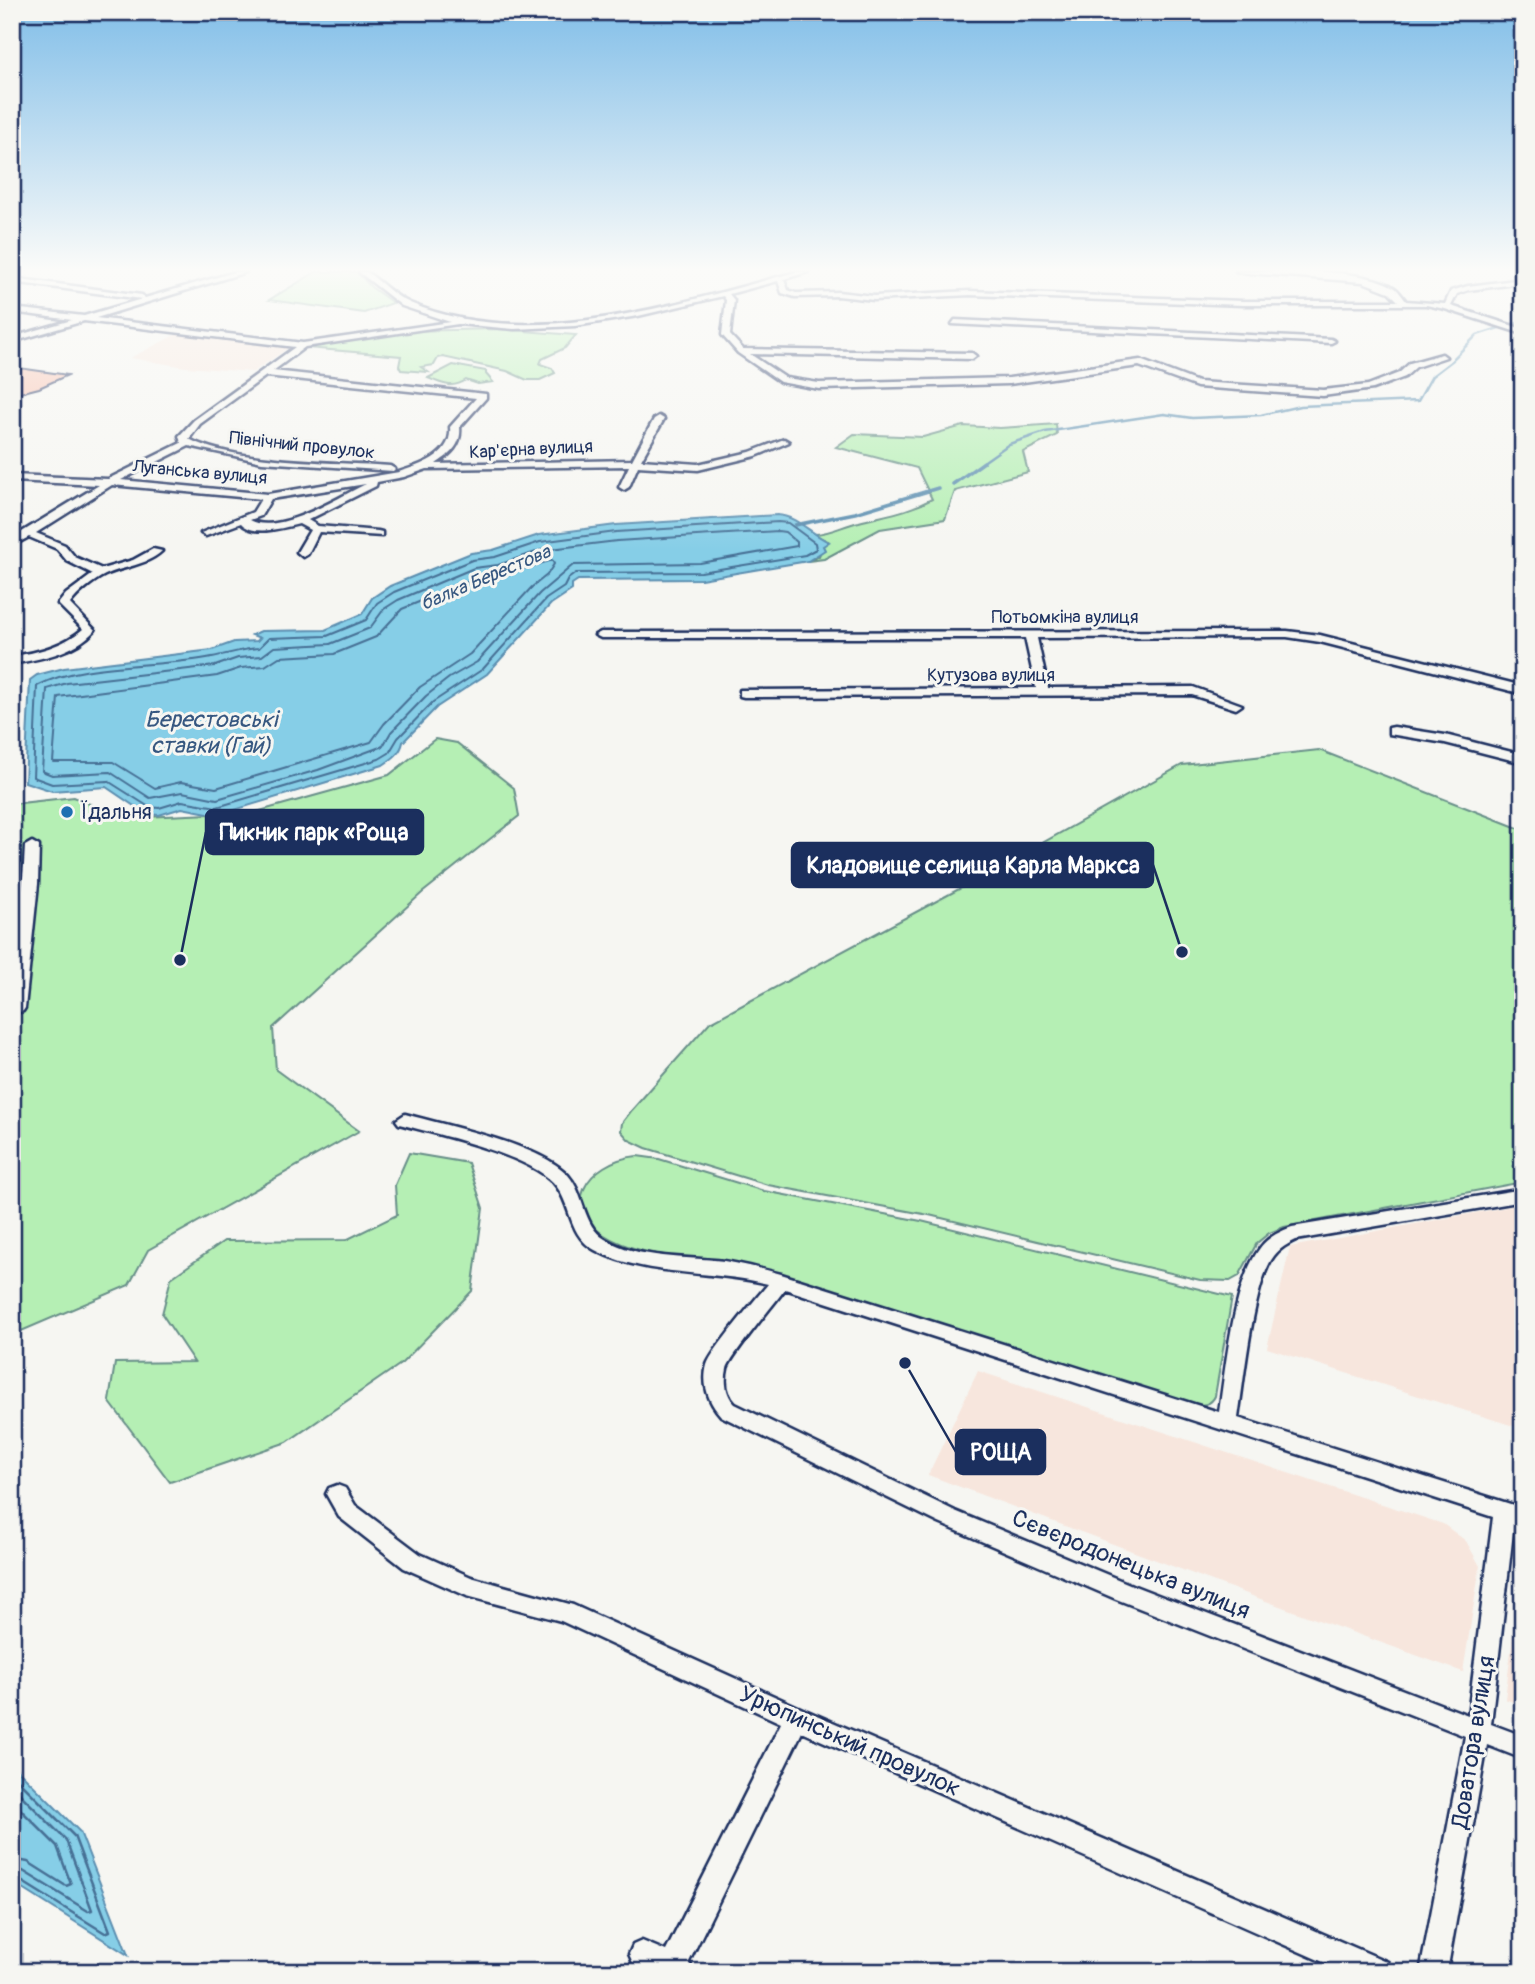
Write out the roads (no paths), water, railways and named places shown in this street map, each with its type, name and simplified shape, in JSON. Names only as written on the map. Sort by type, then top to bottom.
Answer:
[{"type":"street","points":[[12,543],[110,482],[188,443],[184,436],[197,422],[277,365]]},
{"type":"street","points":[[762,365],[790,382],[840,387],[877,383],[967,384],[1009,381],[1118,365]]},
{"type":"street","points":[[1144,365],[1197,384],[1323,393],[1354,390],[1402,375],[1415,365]]},
{"type":"street","points":[[266,373],[483,396],[455,427],[456,437],[447,453],[414,471]]},
{"type":"street","points":[[624,487],[659,419]]},
{"type":"street","name":"Кар'єрна вулиця","points":[[427,466],[461,468],[600,461],[698,467],[753,454],[784,442]]},
{"type":"street","name":"Північний провулок","points":[[188,443],[215,452],[245,456],[414,471]]},
{"type":"street","points":[[12,478],[13,464]]},
{"type":"street","name":"Луганська вулиця","points":[[12,478],[110,482],[268,497],[414,471]]},
{"type":"street","points":[[245,520],[247,525],[275,527],[300,520],[373,484],[383,476]]},
{"type":"street","points":[[205,533],[257,514],[268,497]]},
{"type":"street","points":[[300,520],[316,529],[378,534]]},
{"type":"street","points":[[303,554],[316,529]]},
{"type":"street","points":[[28,533],[61,547],[71,559],[101,573]]},
{"type":"street","points":[[13,664],[81,639],[89,630],[64,604],[101,573],[137,562],[157,551]]},
{"type":"street","points":[[1030,634],[1043,692]]},
{"type":"street","name":"Потьомкіна вулиця","points":[[601,635],[1287,634],[1320,639],[1523,690]]},
{"type":"street","name":"Кутузова вулиця","points":[[744,693],[1193,691],[1236,705]]},
{"type":"street","points":[[1394,731],[1445,739],[1523,759]]},
{"type":"street","points":[[12,1009],[17,1008],[31,884],[32,846]]},
{"type":"street","points":[[405,1120],[518,1154],[542,1164],[562,1179],[586,1236],[625,1255],[651,1262],[723,1268],[781,1281],[1514,1514]]},
{"type":"street","points":[[1227,1423],[1250,1297],[1264,1255],[1278,1241],[1292,1234],[1523,1195]]},
{"type":"street","name":"Сєвєродонецька вулиця","points":[[781,1281],[717,1365],[716,1389],[719,1401],[728,1410],[960,1523],[1124,1592],[1523,1748]]},
{"type":"street","name":"Урюпинський провулок","points":[[337,1494],[347,1511],[412,1561],[467,1586],[565,1612],[796,1718],[1378,1972]]},
{"type":"street","name":"Доватора вулиця","points":[[1433,1972],[1478,1730],[1514,1514]]},
{"type":"street","points":[[642,1954],[676,1969],[796,1718]]},
{"type":"water","name":"Берестовські ставки (Гай)","points":[[777,515],[797,522],[829,542],[823,546],[825,550],[808,561],[701,579],[578,580],[572,584],[572,590],[551,604],[487,674],[437,707],[403,742],[396,755],[383,765],[218,815],[182,808],[159,815],[146,814],[106,787],[52,791],[25,782],[30,680],[37,675],[64,668],[212,650],[234,642],[257,641],[260,638],[252,635],[261,631],[325,630],[362,614],[372,598],[390,586],[471,553],[493,550],[539,535],[616,525]]},
{"type":"water","points":[[12,1764],[80,1832],[128,1955],[12,1882]]},
{"type":"waterway","name":"балка Берестова","points":[[982,463],[1009,444],[1045,432],[1164,414],[1192,418],[1261,415],[1300,406],[1418,401],[1432,376],[1447,365]]},
{"type":"waterway","name":"балка Берестова","points":[[953,484],[984,462]]},
{"type":"waterway","name":"балка Берестова","points":[[795,525],[855,513],[938,488]]},
{"type":"place","name":"Їдальня","points":[[67,812]]},
{"type":"place","name":"Кладовище селища Карла Маркса","points":[[1182,952]]},
{"type":"place","name":"Пикник парк «Роща","points":[[180,960]]},
{"type":"place","name":"РОЩА","points":[[905,1363]]}]
